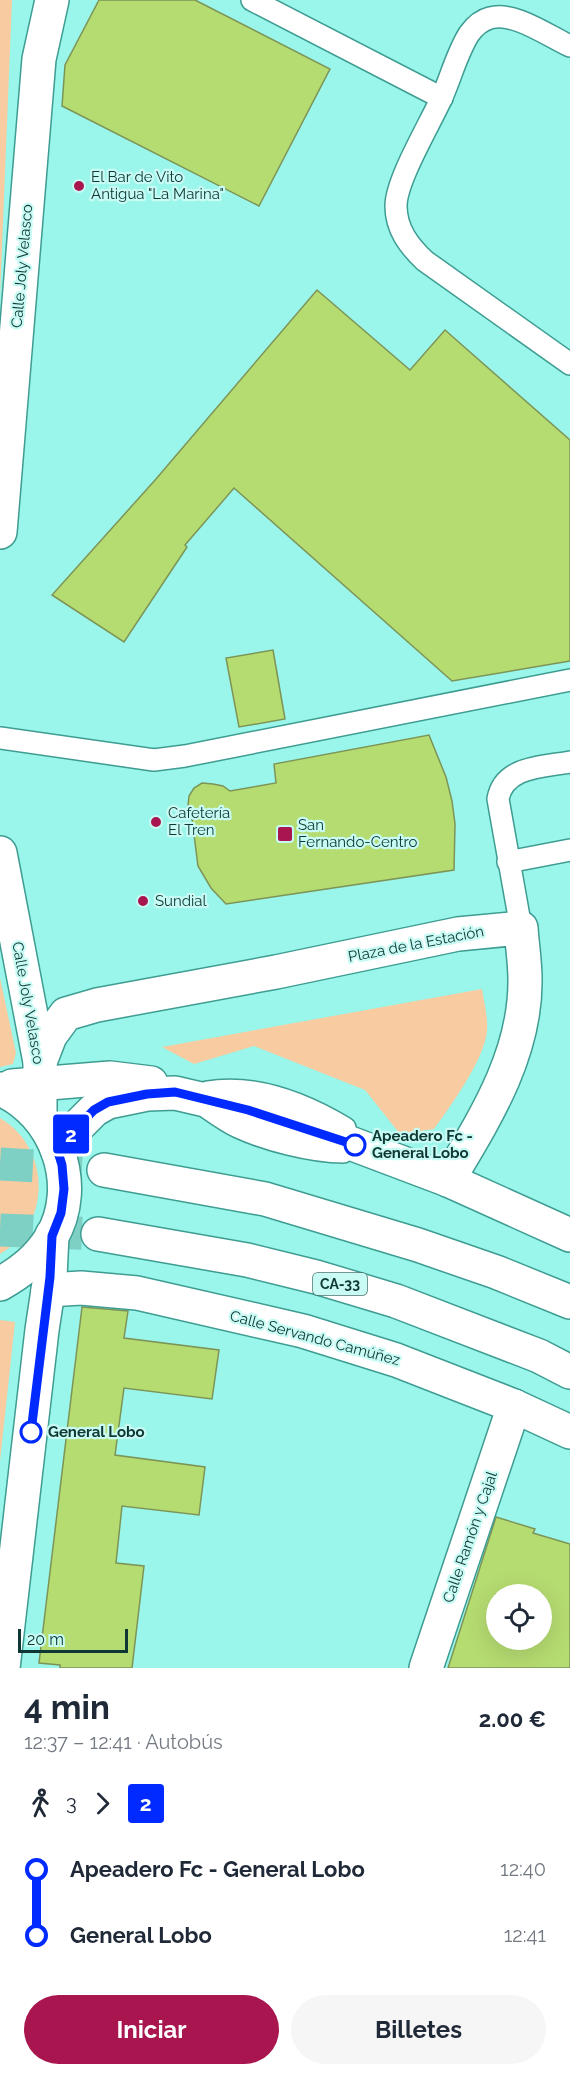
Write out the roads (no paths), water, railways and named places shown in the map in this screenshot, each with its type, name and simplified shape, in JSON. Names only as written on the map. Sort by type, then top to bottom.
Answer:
[{"type":"main road","name":"Calle Joly Velasco","points":[[0,532],[38,69],[52,0]]},
{"type":"main road","name":"Calle Joly Velasco","points":[[0,853],[40,1074],[40,1118]]},
{"type":"main road","name":"Plaza de la Estación","points":[[40,1074],[51,1036],[66,1014],[97,1005],[276,972],[458,934],[521,928]]},
{"type":"main road","points":[[448,1180],[483,1122],[512,1060],[518,1037],[525,980],[521,928]]},
{"type":"main road","points":[[0,1088],[40,1074],[110,1078],[160,1084],[182,1094],[334,1137],[448,1180],[570,1235]]},
{"type":"main road","points":[[0,1088],[26,1104],[40,1118],[55,1143],[62,1165],[64,1189],[61,1213],[52,1236],[39,1255],[21,1272],[0,1284]]},
{"type":"main road","points":[[58,1152],[75,1129],[94,1110],[108,1102],[147,1094],[182,1094]]},
{"type":"main road","points":[[104,1170],[265,1199],[418,1245],[496,1272],[570,1302]]},
{"type":"main road","name":"CA-33","points":[[98,1234],[247,1260],[327,1280],[396,1301],[539,1356],[570,1372]]},
{"type":"main road","points":[[3,1668],[48,1290],[52,1236]]},
{"type":"main road","name":"Calle Servando Camúñez","points":[[48,1290],[81,1288],[137,1293],[303,1331],[396,1359],[514,1406],[570,1432]]},
{"type":"main road","name":"Calle Ramón y Cajal","points":[[426,1668],[514,1406]]},
{"type":"lane","points":[[252,0],[442,98]]},
{"type":"lane","points":[[570,46],[515,18],[502,16],[489,18],[477,25],[469,34],[442,98],[399,185],[396,206],[399,227],[409,246],[424,261],[570,364]]},
{"type":"lane","points":[[0,738],[154,760],[196,754],[570,680]]},
{"type":"lane","points":[[521,928],[498,799],[503,783],[518,772],[570,762]]},
{"type":"lane","points":[[508,862],[570,850]]},
{"type":"tunnel","points":[[0,1164],[104,1170]]},
{"type":"tunnel","points":[[0,1230],[98,1234]]},
{"type":"place","name":"El Bar de Vito Antigua \"La Marina\"","points":[[79,186]]},
{"type":"place","name":"Cafetería El Tren","points":[[156,822]]},
{"type":"place","name":"San Fernando-Centro","points":[[285,834]]},
{"type":"place","name":"Sundial","points":[[143,901]]},
{"type":"place","name":"Apeadero Fc - General Lobo","points":[[355,1145]]},
{"type":"place","name":"General Lobo","points":[[31,1432]]}]
